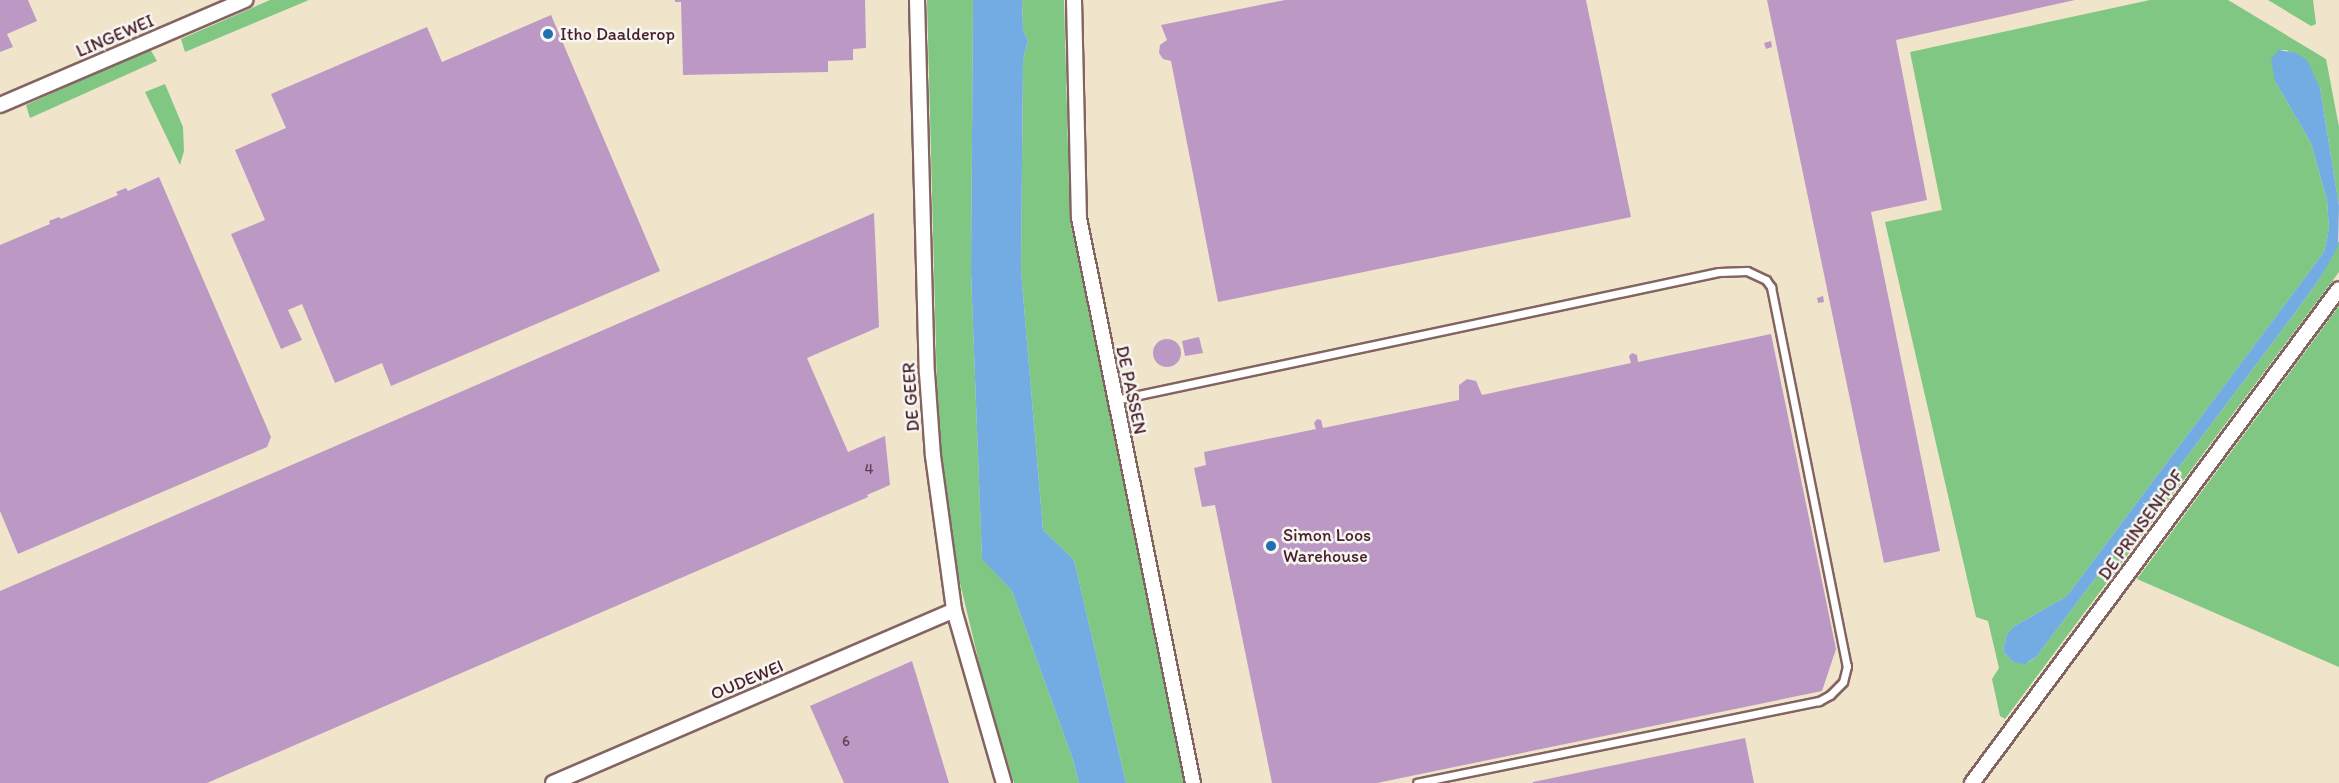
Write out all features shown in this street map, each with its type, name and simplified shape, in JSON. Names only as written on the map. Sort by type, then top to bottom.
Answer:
[{"type":"street","name":"LINGEWEI","points":[[0,105],[245,0]]},
{"type":"street","name":"DE GEER","points":[[917,0],[927,373],[939,509],[954,610],[1004,783]]},
{"type":"street","name":"DE PASSEN","points":[[1074,0],[1079,218],[1193,783]]},
{"type":"street","name":"DE PRINSENHOF","points":[[1972,783],[2339,289]]},
{"type":"street","name":"OUDEWEI","points":[[553,783],[954,610]]},
{"type":"lane","points":[[1115,400],[1719,272],[1748,271],[1766,280],[1771,287],[1847,666],[1843,682],[1830,695],[1819,701],[1417,783]]},
{"type":"green space","points":[[270,0],[309,0],[185,52],[181,39]]},
{"type":"green space","points":[[927,0],[973,0],[971,273],[982,558],[1012,591],[1073,760],[1079,783],[1014,783],[983,679],[955,562],[938,426]]},
{"type":"green space","points":[[1022,0],[1064,0],[1070,220],[1185,783],[1126,783],[1074,560],[1043,530],[1021,271],[1023,59],[1028,41],[1023,30]]},
{"type":"green space","points":[[2150,0],[2228,0],[2326,59],[2339,127],[2339,206],[2320,88],[2287,50],[2279,50],[2275,81],[2311,143],[2327,200],[2329,229],[2324,252],[2067,596],[2013,627],[2007,634],[2003,651],[2013,662],[2029,662],[2036,657],[2297,310],[2320,278],[2339,241],[2339,272],[2005,719],[2000,716],[1992,679],[1999,668],[1988,621],[1976,617],[1885,222],[1942,210],[1910,52]]},
{"type":"green space","points":[[2268,0],[2313,0],[2316,24],[2311,26]]},
{"type":"green space","points":[[150,49],[157,61],[30,118],[26,105]]},
{"type":"green space","points":[[165,84],[183,127],[184,151],[180,165],[145,92]]},
{"type":"green space","points":[[2339,306],[2339,667],[2137,579]]},
{"type":"water","points":[[973,0],[1022,0],[1023,30],[1028,41],[1023,59],[1021,271],[1043,530],[1074,560],[1126,783],[1079,783],[1073,760],[1012,591],[982,559],[971,273]]},
{"type":"water","points":[[2279,50],[2296,53],[2307,60],[2320,88],[2339,206],[2338,247],[2320,278],[2297,310],[2036,657],[2025,664],[2013,662],[2003,651],[2007,634],[2013,627],[2067,596],[2324,252],[2329,229],[2327,200],[2311,143],[2275,81],[2271,59]]},
{"type":"building","points":[[0,0],[28,0],[37,21],[7,34],[13,47],[0,52]]},
{"type":"building","points":[[675,0],[865,0],[866,48],[853,49],[853,60],[828,61],[828,72],[683,75],[681,2],[675,2]]},
{"type":"building","points":[[1285,0],[1586,0],[1631,217],[1218,302],[1171,61],[1163,59],[1159,53],[1160,45],[1167,40],[1161,25]]},
{"type":"building","points":[[1767,0],[2075,0],[1896,40],[1927,200],[1871,212],[1940,551],[1884,563]]},
{"type":"building","points":[[551,15],[660,271],[391,386],[382,363],[335,383],[302,304],[288,310],[302,340],[281,349],[231,234],[265,220],[235,150],[286,128],[271,94],[427,27],[442,62]]},
{"type":"building","points":[[1771,41],[1772,47],[1766,49],[1764,43]]},
{"type":"building","points":[[159,177],[271,437],[267,447],[18,554],[0,511],[0,245],[50,224],[49,221],[59,217],[61,219],[118,195],[116,192],[126,188],[128,191]]},
{"type":"building","points":[[874,213],[879,327],[807,358],[848,452],[885,436],[890,485],[867,495],[868,497],[207,783],[0,783],[0,591]]},
{"type":"building","points":[[1823,296],[1824,302],[1818,303],[1817,298]]},
{"type":"building","points":[[1771,334],[1836,649],[1822,691],[1377,783],[1272,783],[1215,505],[1202,507],[1194,468],[1206,465],[1204,452],[1316,429],[1314,423],[1317,419],[1321,420],[1323,428],[1459,400],[1459,385],[1467,379],[1476,381],[1482,395],[1631,363],[1629,356],[1632,353],[1637,355],[1638,362]]},
{"type":"building","points":[[1199,337],[1203,353],[1185,356],[1182,341]]},
{"type":"building","points":[[1167,339],[1177,343],[1181,353],[1177,363],[1167,367],[1157,363],[1153,353],[1157,343]]},
{"type":"building","points":[[912,661],[949,783],[844,783],[810,706]]},
{"type":"building","points":[[1745,738],[1754,783],[1533,783],[1533,782]]},
{"type":"place","name":"Itho Daalderop","points":[[548,34]]},
{"type":"place","name":"Simon Loos Warehouse","points":[[1271,546]]}]
